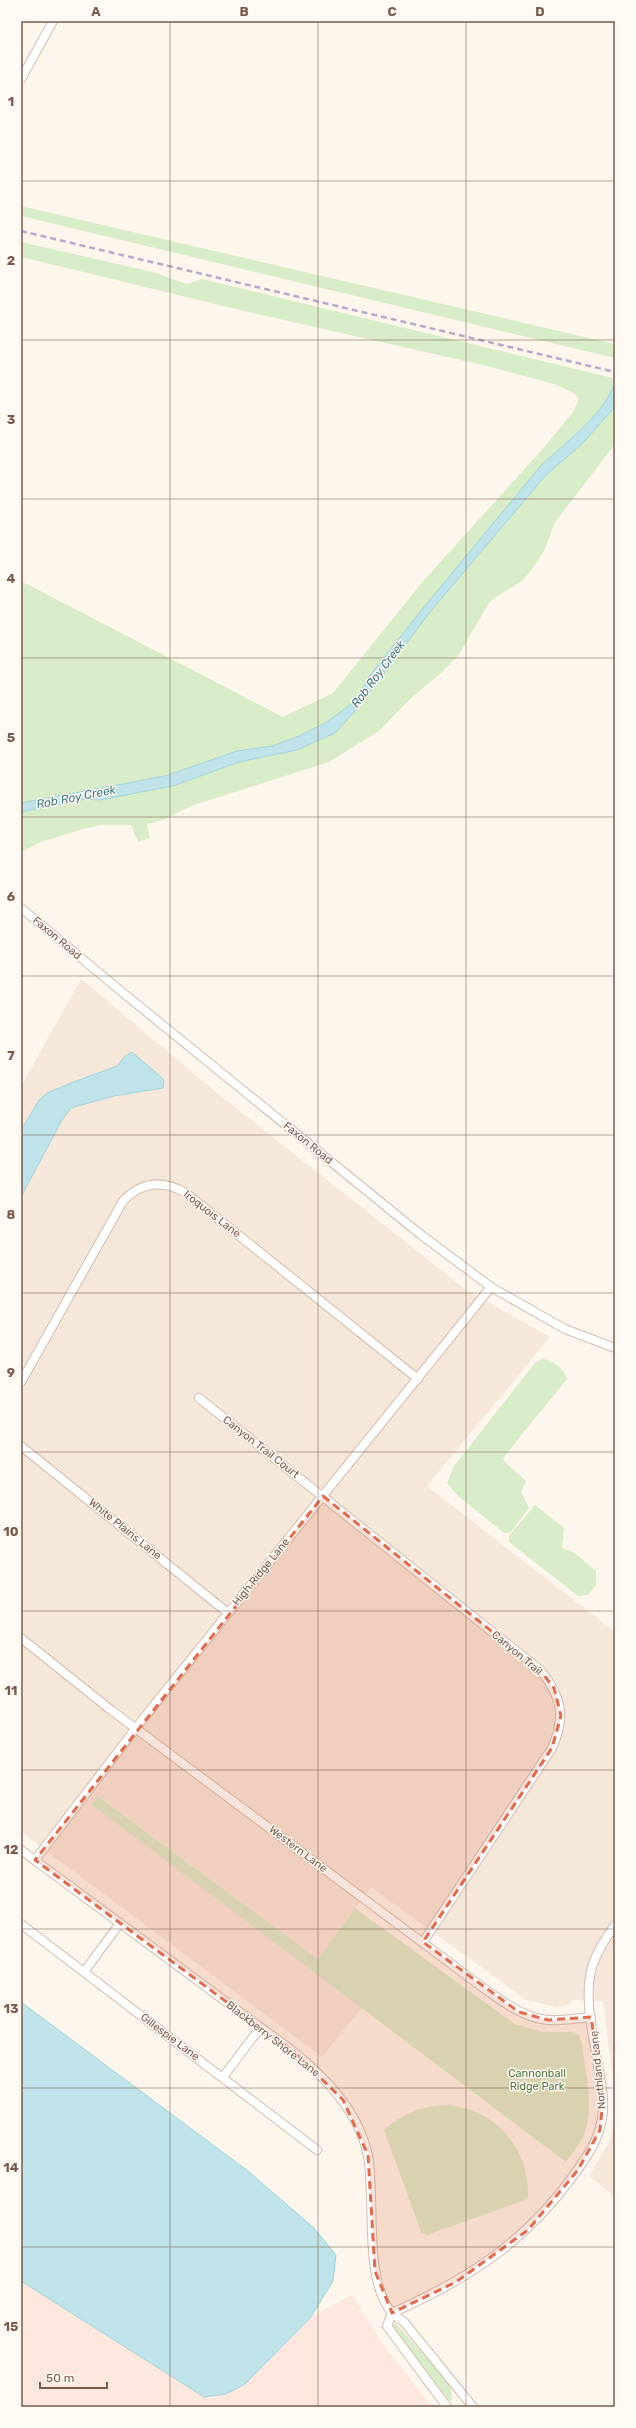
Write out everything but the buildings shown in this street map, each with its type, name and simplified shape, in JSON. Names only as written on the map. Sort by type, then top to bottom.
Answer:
[{"type":"street","points":[[21,79],[53,21]]},
{"type":"street","name":"Faxon Road","points":[[21,908],[408,1224],[491,1288],[565,1329],[615,1348]]},
{"type":"street","name":"Iroquois Lane","points":[[21,1382],[124,1201],[136,1189],[151,1183],[170,1185],[186,1193],[418,1379]]},
{"type":"street","name":"High Ridge Lane","points":[[35,1860],[136,1728],[491,1288]]},
{"type":"street","name":"Canyon Trail Court","points":[[199,1398],[323,1496]]},
{"type":"street","name":"White Plains Lane","points":[[21,1446],[228,1613]]},
{"type":"street","name":"Canyon Trail","points":[[323,1496],[540,1670],[557,1695],[561,1716],[558,1733],[552,1748],[423,1942]]},
{"type":"street","name":"Western Lane","points":[[21,1638],[136,1728],[482,1987],[519,2012],[548,2020],[591,2017]]},
{"type":"street","name":"Blackberry Shore Lane","points":[[21,1850],[260,2028],[320,2075],[343,2100],[357,2127],[368,2155],[375,2271],[382,2293],[392,2313],[404,2322],[473,2407]]},
{"type":"street","points":[[84,1972],[120,1923]]},
{"type":"street","name":"Gillespie Lane","points":[[21,1924],[317,2150]]},
{"type":"street","name":"Northland Lane","points":[[392,2313],[456,2282],[491,2260],[528,2230],[557,2199],[591,2152],[600,2130],[603,2099],[591,2017],[590,1984],[592,1968],[597,1952],[615,1924]]},
{"type":"street","points":[[223,2077],[260,2028]]},
{"type":"street","points":[[392,2313],[387,2326],[447,2407]]},
{"type":"highlighted area","points":[[323,1496],[540,1670],[554,1688],[561,1716],[552,1748],[423,1942],[519,2012],[548,2020],[591,2017],[603,2099],[600,2130],[578,2170],[528,2230],[456,2282],[392,2313],[375,2271],[368,2155],[343,2100],[294,2052],[35,1860]]},
{"type":"shaded area","points":[[81,979],[217,1093],[465,1289],[550,1337],[427,1486],[615,1632],[615,2095],[603,2001],[574,2000],[568,2005],[556,2007],[526,2000],[371,1887],[318,1959],[99,1796],[92,1805],[362,2007],[322,2057],[21,1832],[21,1086]]},
{"type":"shaded area","points":[[615,2119],[615,2197],[589,2176],[609,2142]]},
{"type":"shaded area","points":[[21,2281],[204,2397],[245,2384],[311,2317],[352,2295],[383,2344],[432,2407],[21,2407]]},
{"type":"green space","points":[[21,206],[615,344],[615,358],[21,216]]},
{"type":"green space","points":[[21,242],[153,272],[187,284],[202,279],[613,378],[615,383],[600,408],[591,419],[538,469],[419,613],[371,674],[355,701],[327,722],[299,736],[272,746],[237,751],[165,776],[21,803],[21,581],[283,717],[333,693],[424,580],[540,452],[573,412],[579,399],[574,393],[554,384],[487,366],[240,310],[21,257]]},
{"type":"green space","points":[[615,406],[615,444],[555,522],[545,549],[531,571],[522,581],[489,603],[458,656],[441,673],[413,696],[379,731],[329,762],[191,806],[163,820],[147,824],[150,838],[138,842],[131,825],[101,825],[41,842],[21,852],[21,812],[85,799],[100,800],[173,786],[239,762],[297,750],[335,733],[358,708],[430,612],[546,475],[583,443]]},
{"type":"green space","points":[[542,1359],[550,1361],[558,1366],[564,1372],[567,1379],[503,1458],[504,1461],[526,1481],[521,1492],[529,1508],[510,1533],[504,1533],[458,1496],[447,1483],[454,1466],[535,1363]]},
{"type":"green space","points":[[535,1505],[564,1528],[562,1548],[573,1552],[596,1571],[596,1585],[588,1595],[578,1596],[509,1542],[509,1536]]},
{"type":"green space","name":"Cannonball Ridge Park","points":[[98,1796],[318,1959],[355,1908],[515,2024],[544,2032],[574,2032],[579,2035],[582,2042],[587,2078],[589,2103],[588,2116],[582,2139],[566,2162],[92,1805]]},
{"type":"green space","points":[[449,2105],[467,2109],[482,2115],[496,2124],[508,2136],[517,2149],[523,2164],[527,2181],[528,2199],[427,2235],[421,2232],[384,2130],[391,2124],[414,2111],[422,2108]]},
{"type":"green space","points":[[395,2323],[448,2381],[451,2389],[452,2401],[448,2400],[392,2326]]},
{"type":"water","name":"Rob Roy Creek","points":[[615,383],[613,409],[583,443],[546,475],[430,612],[358,708],[335,733],[297,750],[239,762],[173,786],[100,800],[85,799],[21,812],[21,803],[165,776],[237,751],[272,746],[299,736],[327,722],[355,701],[371,674],[419,613],[538,469],[591,419],[608,396]]},
{"type":"water","points":[[132,1052],[161,1077],[164,1081],[163,1088],[114,1096],[71,1108],[62,1120],[21,1197],[21,1130],[39,1100],[47,1093],[117,1066],[125,1056]]},
{"type":"water","points":[[21,2002],[248,2171],[314,2228],[336,2255],[333,2281],[311,2317],[245,2384],[226,2394],[204,2397],[21,2281]]},
{"type":"railway","points":[[21,231],[615,372]]}]
